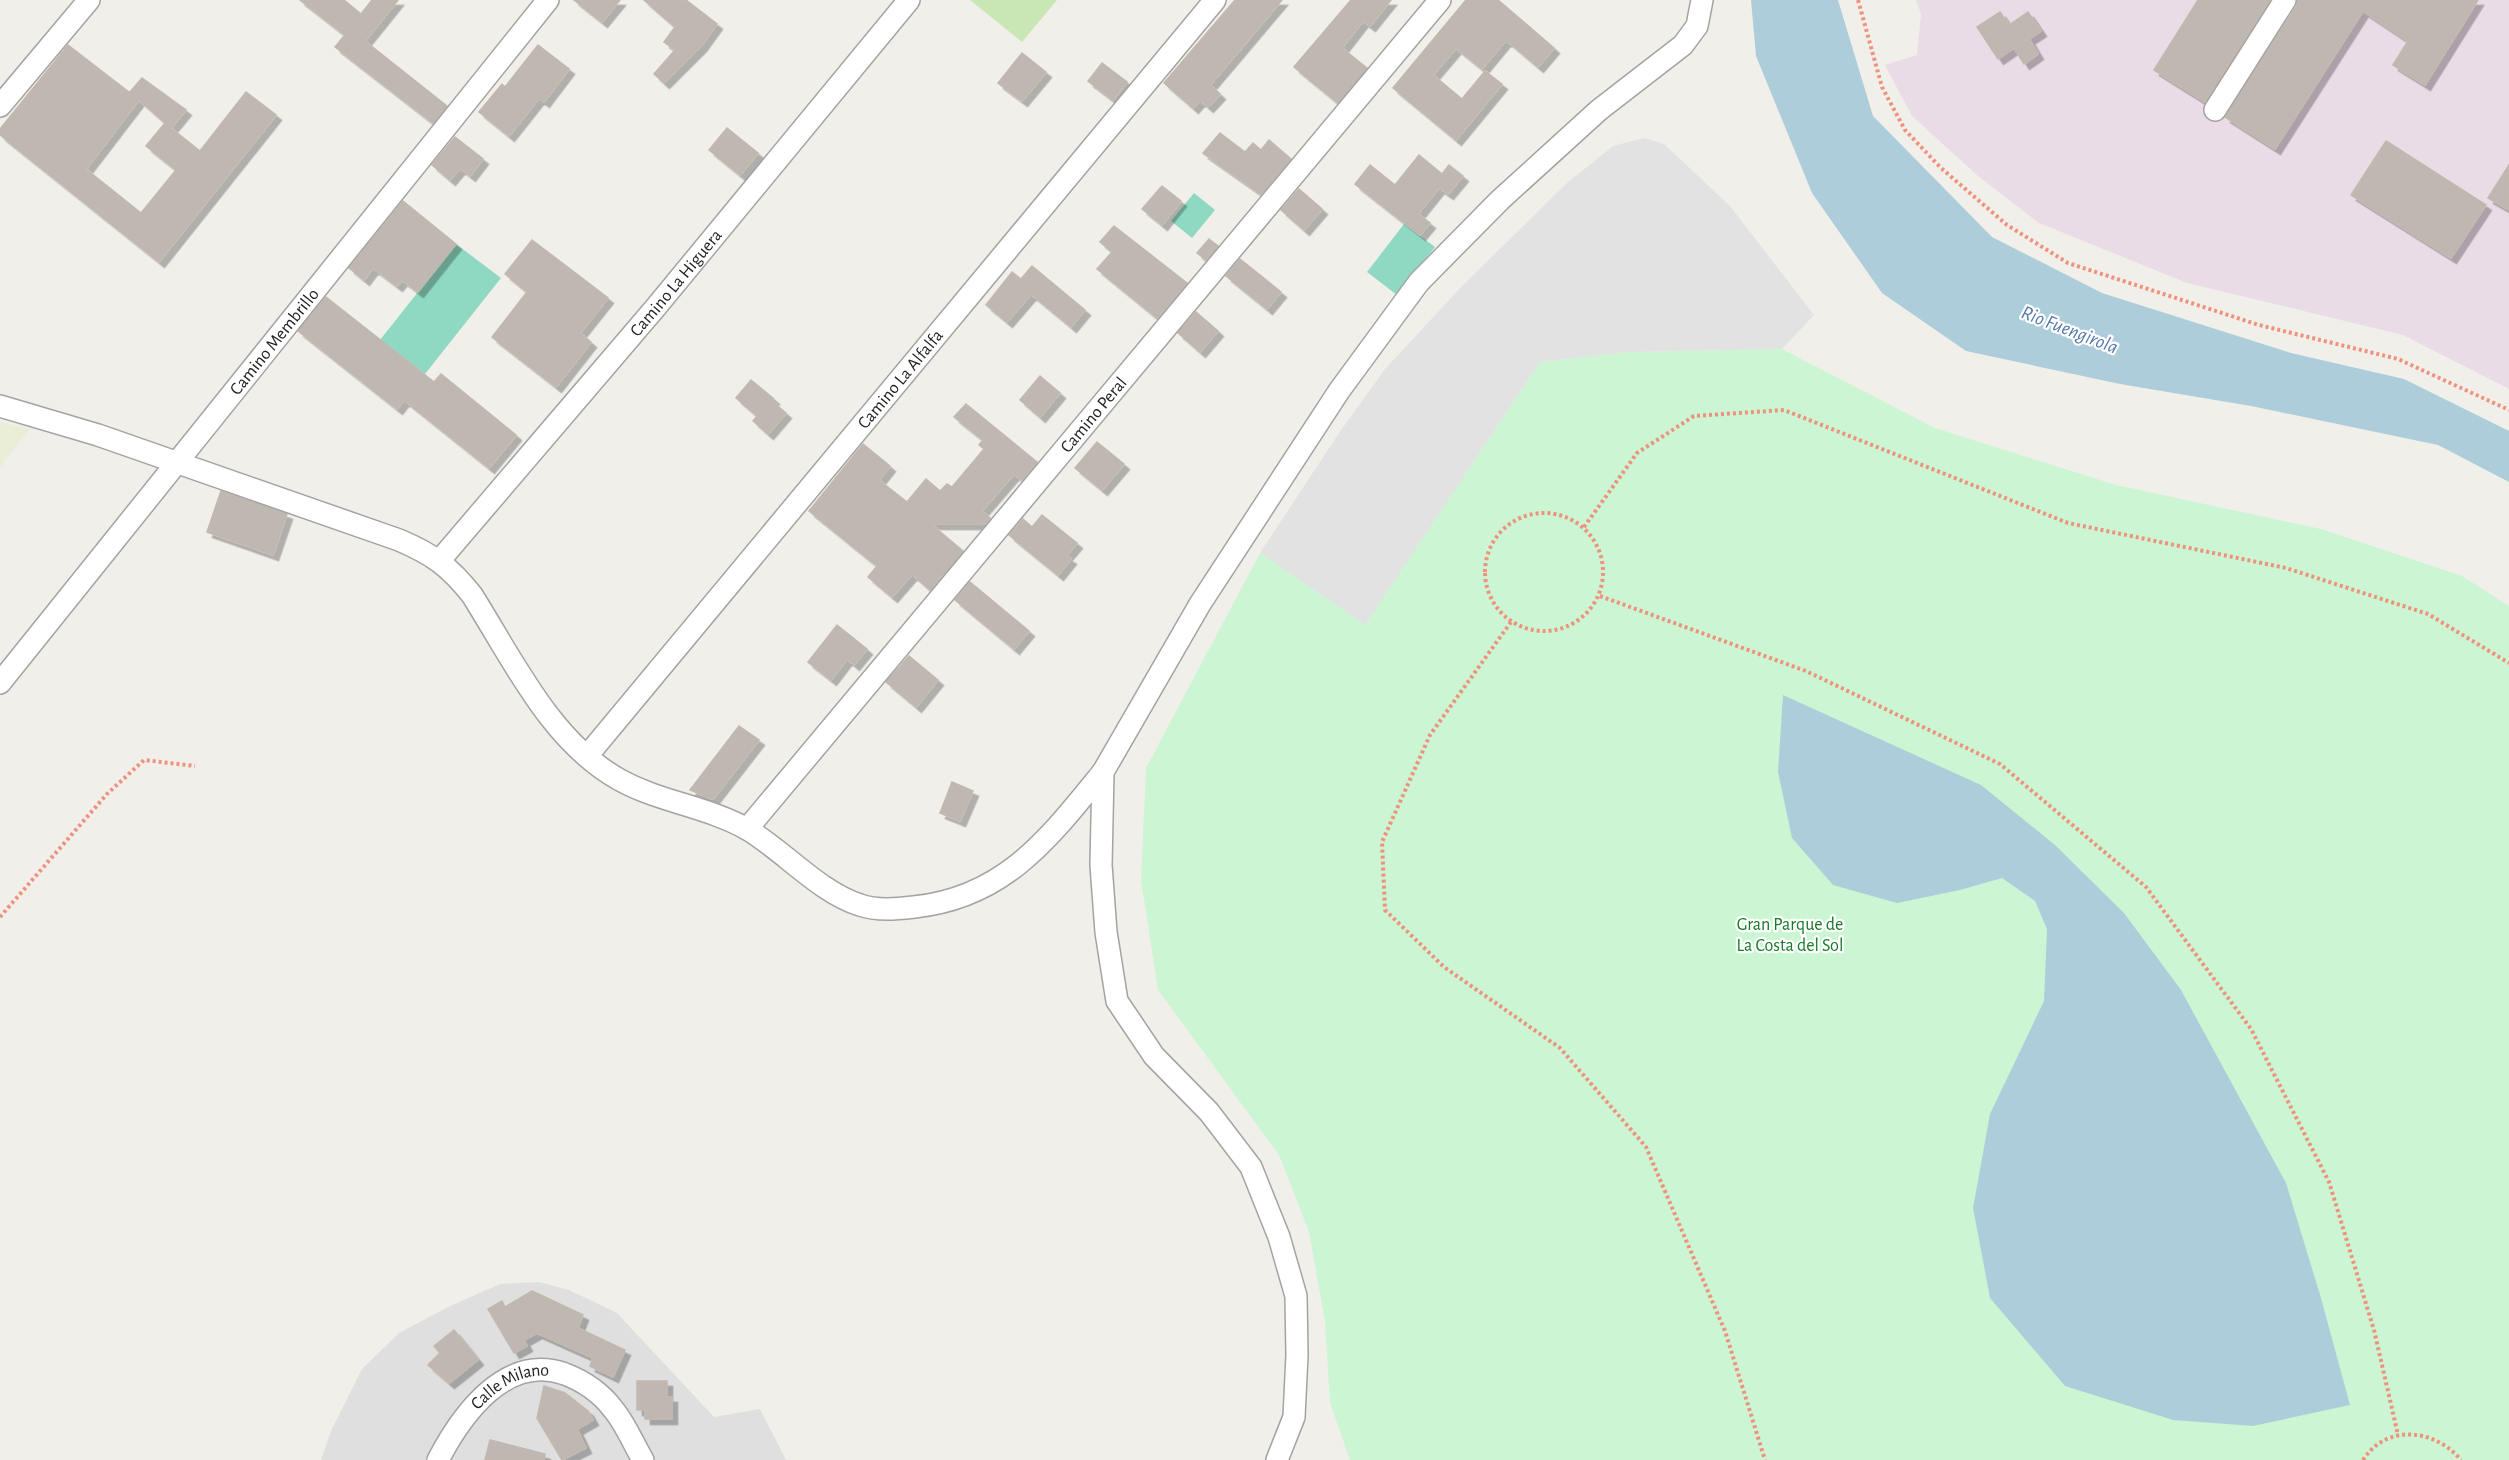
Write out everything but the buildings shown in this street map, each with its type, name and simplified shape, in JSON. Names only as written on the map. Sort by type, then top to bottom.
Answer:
[{"type":"street","points":[[0,105],[89,0]]},
{"type":"street","name":"Camino Membrillo","points":[[0,683],[549,0]]},
{"type":"street","name":"Camino La Higuera","points":[[440,560],[648,316],[909,0]]},
{"type":"street","name":"Camino La Alfalfa","points":[[587,756],[1215,0]]},
{"type":"street","name":"Camino Peral","points":[[747,829],[1440,0]]},
{"type":"street","points":[[0,406],[98,435],[399,540],[440,560],[472,595],[547,714],[566,739],[620,780],[669,801],[721,817],[747,829],[832,891],[860,905],[892,909],[931,905],[959,899],[992,883],[1050,837],[1103,772],[1200,604],[1339,391],[1419,282],[1500,200],[1599,110],[1683,45],[1697,26],[1702,0]]},
{"type":"street","points":[[2214,110],[2285,0]]},
{"type":"street","points":[[1103,772],[1101,864],[1106,932],[1117,1001],[1154,1056],[1209,1112],[1251,1167],[1279,1238],[1296,1296],[1297,1355],[1294,1417],[1277,1460]]},
{"type":"street","name":"Calle Milano","points":[[438,1460],[466,1414],[492,1388],[523,1371],[550,1369],[582,1380],[613,1408],[643,1460]]},
{"type":"path","points":[[1858,0],[1882,87],[1905,130],[1941,168],[2007,225],[2068,263],[2259,325],[2398,359],[2509,410]]},
{"type":"path","points":[[1584,527],[1637,453],[1694,416],[1784,410],[2068,523],[2286,568],[2428,614],[2509,663]]},
{"type":"path","points":[[1550,513],[1568,517],[1584,527],[1596,542],[1603,559],[1604,578],[1600,596],[1588,613],[1571,626],[1551,632],[1530,631],[1511,622],[1496,608],[1487,590],[1484,569],[1489,549],[1499,533],[1514,521],[1531,514],[1550,513]]},
{"type":"path","points":[[1600,596],[1806,671],[2000,764],[2146,887],[2251,1029],[2329,1182],[2374,1330],[2398,1435]]},
{"type":"path","points":[[1511,622],[1430,735],[1382,842],[1385,910],[1444,967],[1560,1048],[1646,1147],[1725,1331],[1765,1460]]},
{"type":"path","points":[[0,917],[107,794],[144,760],[195,766]]},
{"type":"path","points":[[2363,1460],[2381,1442],[2398,1435],[2417,1434],[2435,1439],[2451,1449],[2461,1460]]},
{"type":"shaded area","points":[[1916,0],[2509,0],[2509,389],[2403,335],[2187,283],[2039,223],[1978,176],[1912,116],[1885,65],[1917,55],[1921,14]]},
{"type":"shaded area","points":[[1644,138],[1664,144],[1730,206],[1814,315],[1782,349],[1629,352],[1540,362],[1365,625],[1260,553],[1339,433],[1385,369],[1463,285],[1567,183],[1613,146]]},
{"type":"shaded area","points":[[539,1282],[569,1290],[617,1313],[714,1417],[760,1409],[786,1460],[321,1460],[331,1431],[362,1369],[399,1333],[448,1307],[500,1284]]},
{"type":"green space","points":[[970,0],[1057,0],[1022,42]]},
{"type":"green space","points":[[1194,193],[1215,210],[1192,238],[1171,221]]},
{"type":"green space","points":[[1404,224],[1435,247],[1397,295],[1367,272]]},
{"type":"green space","points":[[456,244],[501,278],[425,374],[380,340]]},
{"type":"green space","name":"Gran Parque de La Costa del Sol","points":[[1782,349],[1935,428],[2116,485],[2321,529],[2462,576],[2509,606],[2509,1460],[1350,1460],[1330,1403],[1325,1322],[1309,1232],[1279,1155],[1158,990],[1141,880],[1146,768],[1260,553],[1365,624],[1540,362],[1629,352]]},
{"type":"green space","points":[[0,422],[30,429],[0,467]]},
{"type":"water","name":"Rio Fuengirola","points":[[1751,0],[1838,0],[1873,116],[1992,237],[2102,293],[2291,353],[2404,379],[2509,431],[2509,482],[2438,445],[2251,406],[2120,384],[1966,351],[1882,293],[1812,193],[1756,56]]},
{"type":"water","points":[[1783,695],[1981,785],[2055,845],[2124,913],[2181,990],[2286,1183],[2350,1405],[2253,1426],[2173,1420],[2065,1386],[1990,1298],[1973,1208],[1990,1114],[2044,1001],[2047,929],[2035,901],[2002,878],[1960,890],[1897,903],[1833,885],[1792,838],[1778,772]]}]
